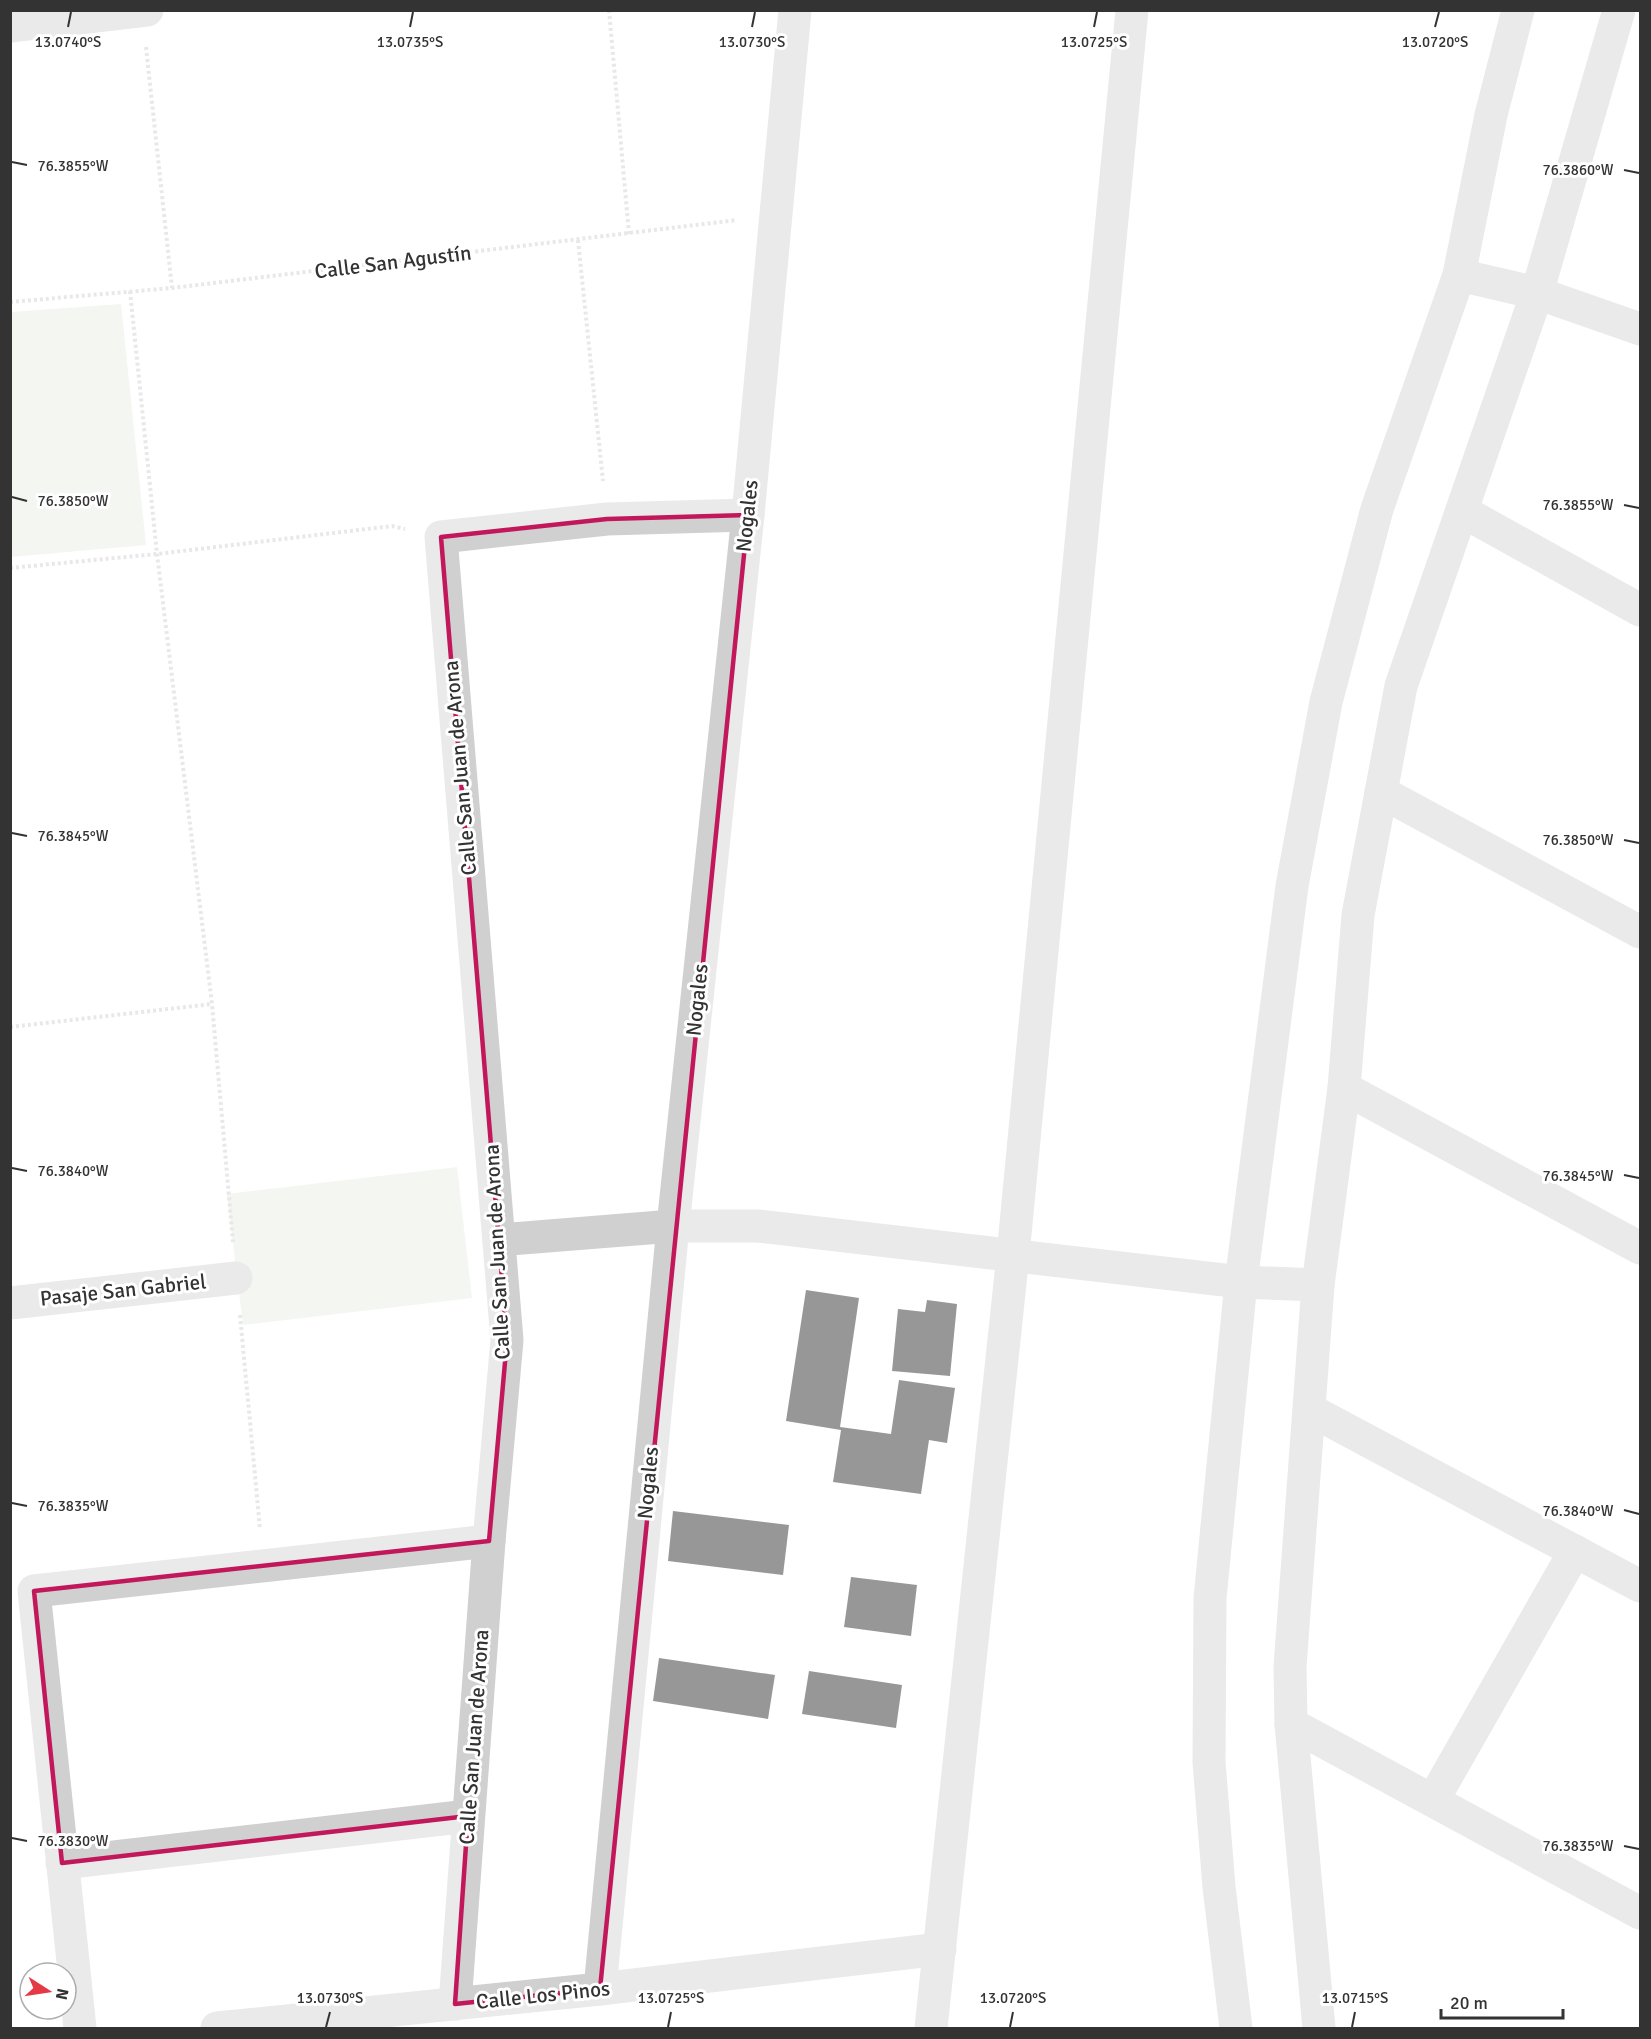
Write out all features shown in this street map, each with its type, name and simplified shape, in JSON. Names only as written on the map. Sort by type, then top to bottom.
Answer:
[{"type":"street","points":[[10,26],[147,10]]},
{"type":"street","name":"Nogales","points":[[600,1989],[673,1226],[748,515],[795,10]]},
{"type":"street","points":[[932,2028],[1013,1255],[1132,10]]},
{"type":"street","points":[[1236,2028],[1218,1887],[1209,1762],[1210,1610],[1241,1281],[1292,886],[1326,702],[1377,509],[1459,275],[1491,115],[1518,10]]},
{"type":"street","points":[[1319,2028],[1291,1724],[1290,1667],[1318,1285],[1344,1088],[1358,915],[1401,686],[1537,293],[1619,10]]},
{"type":"street","points":[[1459,275],[1537,293],[1641,329]]},
{"type":"street","points":[[1462,512],[1641,610]]},
{"type":"street","points":[[441,537],[607,519],[748,515]]},
{"type":"street","name":"Calle San Juan de Arona","points":[[441,537],[507,1340],[489,1541],[454,2004]]},
{"type":"street","points":[[1381,792],[1641,932]]},
{"type":"street","points":[[1344,1088],[1641,1248]]},
{"type":"street","points":[[499,1240],[673,1226],[758,1226],[1241,1281],[1318,1285]]},
{"type":"street","name":"Pasaje San Gabriel","points":[[10,1303],[236,1278]]},
{"type":"street","points":[[1310,1410],[1641,1586]]},
{"type":"street","points":[[80,2028],[33,1591],[489,1541]]},
{"type":"street","points":[[1433,1800],[1575,1551]]},
{"type":"street","points":[[1291,1724],[1641,1912]]},
{"type":"street","points":[[62,1863],[468,1816]]},
{"type":"street","name":"Calle Los Pinos","points":[[217,2028],[600,1989],[940,1949]]},
{"type":"path","points":[[609,10],[629,234]]},
{"type":"path","points":[[142,11],[172,288]]},
{"type":"path","name":"Calle San Agustín","points":[[10,302],[172,288],[775,215]]},
{"type":"path","points":[[578,240],[607,519]]},
{"type":"path","points":[[130,291],[158,555],[212,1004],[264,1566]]},
{"type":"path","points":[[10,568],[158,555],[392,526],[441,537]]},
{"type":"path","points":[[10,1027],[212,1004]]},
{"type":"highlighted area","points":[[748,515],[600,1989],[455,2004],[468,1816],[62,1863],[34,1591],[489,1541],[507,1340],[441,537],[607,519]]},
{"type":"shaded area","points":[[121,304],[146,545],[11,557],[11,312]]},
{"type":"shaded area","points":[[457,1167],[472,1298],[243,1325],[227,1194]]},
{"type":"building","points":[[806,1290],[859,1298],[840,1427],[891,1434],[899,1380],[955,1388],[947,1443],[929,1440],[921,1494],[833,1482],[841,1430],[786,1421]]},
{"type":"building","points":[[927,1300],[957,1304],[950,1376],[892,1371],[898,1309],[925,1312]]},
{"type":"building","points":[[673,1511],[789,1525],[783,1575],[668,1561]]},
{"type":"building","points":[[851,1577],[917,1585],[911,1636],[844,1627]]},
{"type":"building","points":[[659,1658],[775,1675],[768,1719],[653,1701]]},
{"type":"building","points":[[809,1671],[902,1685],[896,1728],[802,1714]]}]
